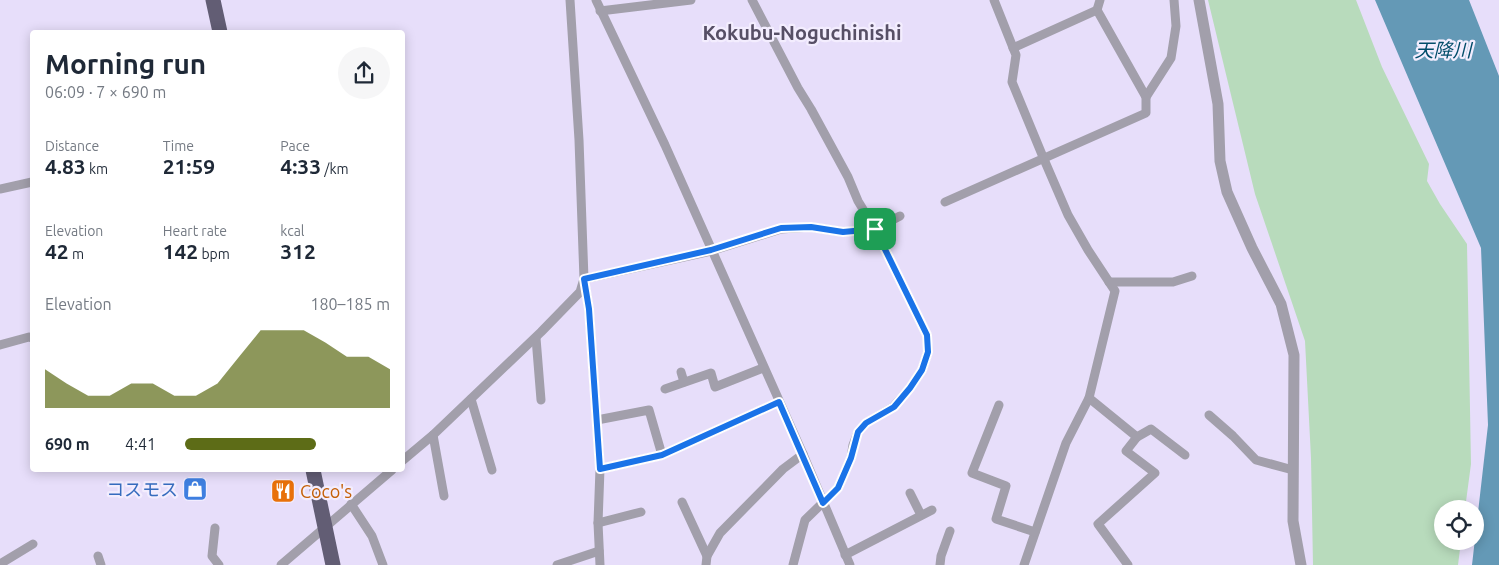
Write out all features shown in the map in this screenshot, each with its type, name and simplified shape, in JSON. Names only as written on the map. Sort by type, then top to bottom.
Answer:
[{"type":"highway","points":[[213,0],[220,30]]},
{"type":"highway","points":[[313,472],[333,565]]},
{"type":"street","points":[[570,0],[579,140],[584,279],[589,309],[600,469],[598,523],[600,565]]},
{"type":"street","points":[[596,0],[662,138],[803,454],[850,565]]},
{"type":"street","points":[[600,10],[691,0]]},
{"type":"street","points":[[752,0],[840,163],[858,201],[875,229],[927,335],[928,352],[922,370],[894,407],[866,423],[858,432],[851,458],[838,488],[805,520],[793,565]]},
{"type":"street","points":[[994,0],[1016,55],[1012,82],[1043,157],[1068,214],[1088,250],[1115,291],[1088,398],[1066,443],[1024,565]]},
{"type":"street","points":[[945,202],[1146,113],[1146,97],[1097,10],[1100,0]]},
{"type":"street","points":[[1146,97],[1171,58],[1176,26],[1174,0]]},
{"type":"street","points":[[1199,0],[1218,104],[1220,161],[1227,192],[1280,304],[1294,355],[1293,521],[1301,565]]},
{"type":"street","points":[[1013,48],[1097,10]]},
{"type":"street","points":[[0,189],[30,182]]},
{"type":"street","points":[[584,279],[711,250],[781,228],[811,227],[843,232],[875,229],[900,216]]},
{"type":"street","points":[[1109,282],[1173,282],[1192,276]]},
{"type":"street","points":[[405,458],[433,435],[536,338],[580,292],[584,279]]},
{"type":"street","points":[[0,345],[30,337]]},
{"type":"street","points":[[536,338],[541,400]]},
{"type":"street","points":[[665,388],[711,373],[715,387],[763,368]]},
{"type":"street","points":[[681,372],[684,382]]},
{"type":"street","points":[[1088,398],[1137,437]]},
{"type":"street","points":[[471,399],[492,470]]},
{"type":"street","points":[[600,469],[662,455],[779,402]]},
{"type":"street","points":[[999,405],[972,472],[1006,486],[996,519],[1035,532]]},
{"type":"street","points":[[597,420],[649,410],[662,455]]},
{"type":"street","points":[[1209,415],[1256,460],[1293,470]]},
{"type":"street","points":[[1128,565],[1098,524],[1155,473],[1126,451],[1137,437],[1151,430],[1185,455]]},
{"type":"street","points":[[433,435],[444,496]]},
{"type":"street","points":[[706,560],[720,533],[783,469],[803,454]]},
{"type":"street","points":[[281,565],[390,472]]},
{"type":"street","points":[[910,494],[922,515]]},
{"type":"street","points":[[682,502],[706,560]]},
{"type":"street","points":[[351,504],[372,536],[383,565]]},
{"type":"street","points":[[845,555],[932,510]]},
{"type":"street","points":[[598,523],[641,512]]},
{"type":"street","points":[[215,528],[212,556],[219,565]]},
{"type":"street","points":[[940,565],[941,556],[950,531]]},
{"type":"street","points":[[2,564],[33,544]]},
{"type":"street","points":[[557,565],[599,551]]},
{"type":"green space","points":[[1208,0],[1356,0],[1382,67],[1429,164],[1427,181],[1467,244],[1471,464],[1466,500],[1434,500],[1434,550],[1460,550],[1458,565],[1313,565],[1311,458],[1305,341],[1255,194]]},
{"type":"water","name":"天降川","points":[[1375,0],[1469,0],[1499,76],[1499,565],[1472,565],[1474,550],[1484,550],[1484,500],[1479,500],[1488,425],[1481,248]]},
{"type":"place","name":"コスモス","points":[[195,489]]},
{"type":"place","name":"Coco's","points":[[283,491]]},
{"type":"district","name":"Kokubu-Noguchinishi","points":[[802,32]]},
{"type":"route","points":[[811,227],[843,232],[875,229],[927,335],[928,352],[922,370],[894,407],[866,423],[858,432],[851,458],[838,488],[823,503],[779,402],[662,455],[600,469],[589,309],[584,279],[711,250],[781,228],[811,227]]}]
